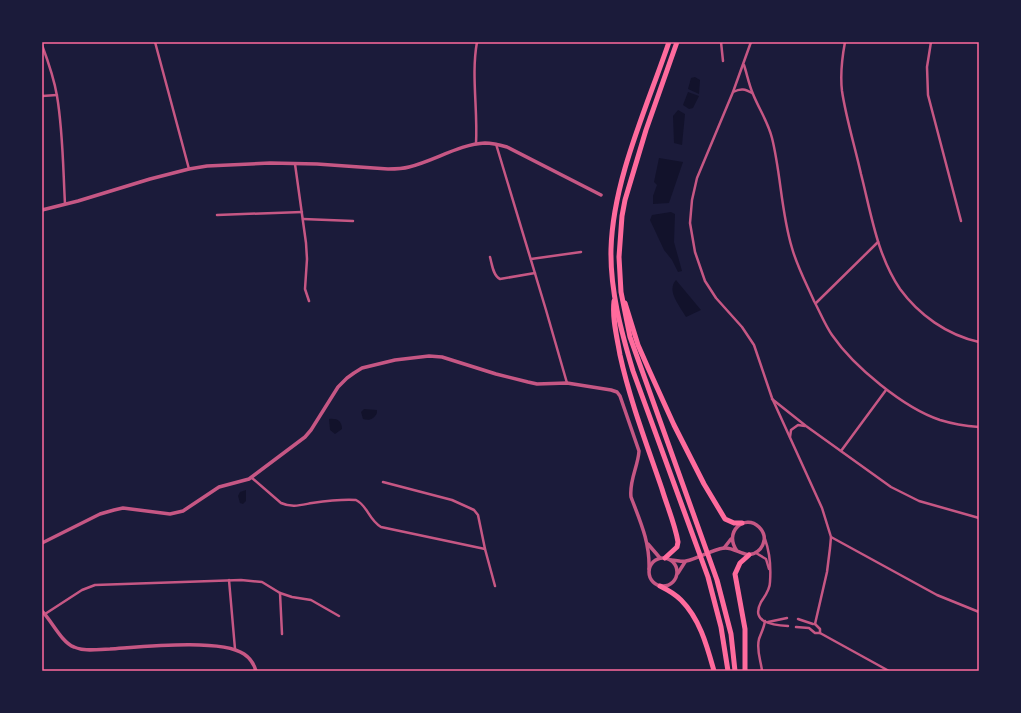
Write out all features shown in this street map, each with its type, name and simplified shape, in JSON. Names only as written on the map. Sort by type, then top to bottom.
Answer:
[{"type":"highway","points":[[662,558],[677,546],[678,542],[628,389],[615,329],[611,250],[612,231],[619,193],[626,167],[669,42]]},
{"type":"highway","points":[[677,42],[646,130],[625,200],[621,223],[619,257],[621,292],[630,337],[717,580],[730,634],[735,671]]},
{"type":"highway","points":[[621,292],[638,345],[674,425],[704,484],[725,519],[734,523],[742,523]]},
{"type":"highway","points":[[614,296],[623,337],[633,371],[708,577],[721,627],[728,671]]},
{"type":"highway","points":[[745,671],[745,629],[735,574],[740,563],[749,555]]},
{"type":"highway","points":[[660,586],[674,594],[682,601],[694,617],[703,637],[714,671]]},
{"type":"street","points":[[155,42],[189,169]]},
{"type":"street","points":[[476,144],[477,116],[474,72],[477,42]]},
{"type":"street","points":[[721,42],[723,61]]},
{"type":"street","points":[[751,42],[733,92],[697,178],[692,200],[690,223],[695,252],[705,281],[716,298],[742,327],[754,345],[772,398],[822,508],[831,537],[827,572],[814,624],[809,628]]},
{"type":"street","points":[[845,42],[842,59],[842,91],[878,242],[891,275],[912,304],[925,316],[954,334],[979,342]]},
{"type":"street","points":[[932,42],[927,67],[928,95],[961,221]]},
{"type":"street","points":[[42,45],[57,95],[60,118],[65,205]]},
{"type":"street","points":[[744,64],[752,93],[766,121],[771,136],[776,156],[783,210],[792,249],[802,275],[826,326],[858,364],[886,390],[922,413],[958,425],[979,427]]},
{"type":"street","points":[[733,92],[740,89],[745,89],[752,93]]},
{"type":"street","points":[[42,96],[57,95]]},
{"type":"street","points":[[42,210],[65,205],[124,186],[189,169],[236,164],[295,163],[397,169],[418,164],[476,144],[496,144],[521,154],[601,195]]},
{"type":"street","points":[[496,144],[567,383]]},
{"type":"street","points":[[295,163],[307,252],[305,289],[309,301]]},
{"type":"street","points":[[217,215],[302,212]]},
{"type":"street","points":[[303,219],[354,221]]},
{"type":"street","points":[[816,303],[878,242]]},
{"type":"street","points":[[531,259],[581,252]]},
{"type":"street","points":[[490,257],[497,278],[500,279],[535,273]]},
{"type":"street","points":[[42,543],[100,514],[114,510],[123,508],[170,514],[177,513],[191,506],[219,487],[252,478],[273,460],[305,437],[338,387],[354,373],[375,364],[430,356],[454,360],[496,374],[537,384],[567,383],[617,392],[620,396],[639,451],[639,458],[630,488],[631,496],[648,544],[649,574],[651,580],[660,586],[672,584],[676,580],[686,561]]},
{"type":"street","points":[[841,451],[886,390]]},
{"type":"street","points":[[772,398],[806,426],[874,476],[906,496],[979,518]]},
{"type":"street","points":[[790,440],[790,433],[793,428],[798,426],[806,426]]},
{"type":"street","points":[[252,478],[285,505],[296,506],[356,500],[364,505],[372,521],[381,527],[485,549]]},
{"type":"street","points":[[383,482],[452,500],[470,507],[478,515],[495,586]]},
{"type":"street","points":[[724,549],[731,539],[733,532],[742,523],[754,524],[763,531],[771,564],[770,582],[768,591],[760,604],[758,613],[761,620],[775,625],[788,626]]},
{"type":"street","points":[[731,539],[733,546],[737,551],[742,554],[749,555],[756,553],[761,549],[764,544],[764,537]]},
{"type":"street","points":[[831,537],[937,595],[979,612]]},
{"type":"street","points":[[648,544],[662,558],[671,560],[686,561],[724,549],[737,551]]},
{"type":"street","points":[[756,553],[766,559],[770,569]]},
{"type":"street","points":[[649,569],[651,564],[662,558]]},
{"type":"street","points":[[671,560],[677,569],[678,574]]},
{"type":"street","points":[[229,580],[235,649]]},
{"type":"street","points":[[46,614],[82,590],[95,585],[254,580],[262,582],[280,593],[310,600],[339,616]]},
{"type":"street","points":[[280,593],[282,634]]},
{"type":"street","points":[[42,610],[63,639],[70,646],[75,648],[93,650],[208,645],[235,649],[251,660],[256,671]]},
{"type":"street","points":[[766,622],[788,618]]},
{"type":"street","points":[[798,619],[814,624],[820,629],[820,633]]},
{"type":"street","points":[[762,671],[758,646],[759,639],[766,622]]},
{"type":"street","points":[[796,627],[809,628],[815,633],[820,633],[888,671]]},
{"type":"shaded area","points":[[695,77],[700,80],[699,94],[688,89],[691,78]]},
{"type":"shaded area","points":[[688,92],[699,96],[693,108],[689,109],[683,105]]},
{"type":"shaded area","points":[[678,110],[685,114],[682,145],[674,143],[673,116]]},
{"type":"shaded area","points":[[659,158],[683,162],[669,203],[653,204],[653,196],[657,185],[654,182]]},
{"type":"shaded area","points":[[671,212],[675,214],[674,242],[682,271],[678,272],[672,260],[664,250],[650,220],[652,215]]},
{"type":"shaded area","points":[[676,280],[701,310],[686,317],[673,294],[673,284]]},
{"type":"shaded area","points":[[364,409],[377,410],[375,417],[368,420],[363,419],[361,412]]},
{"type":"shaded area","points":[[329,419],[338,421],[341,424],[342,429],[335,434],[330,430]]},
{"type":"shaded area","points":[[246,490],[246,501],[243,504],[240,503],[238,496],[240,492]]}]
